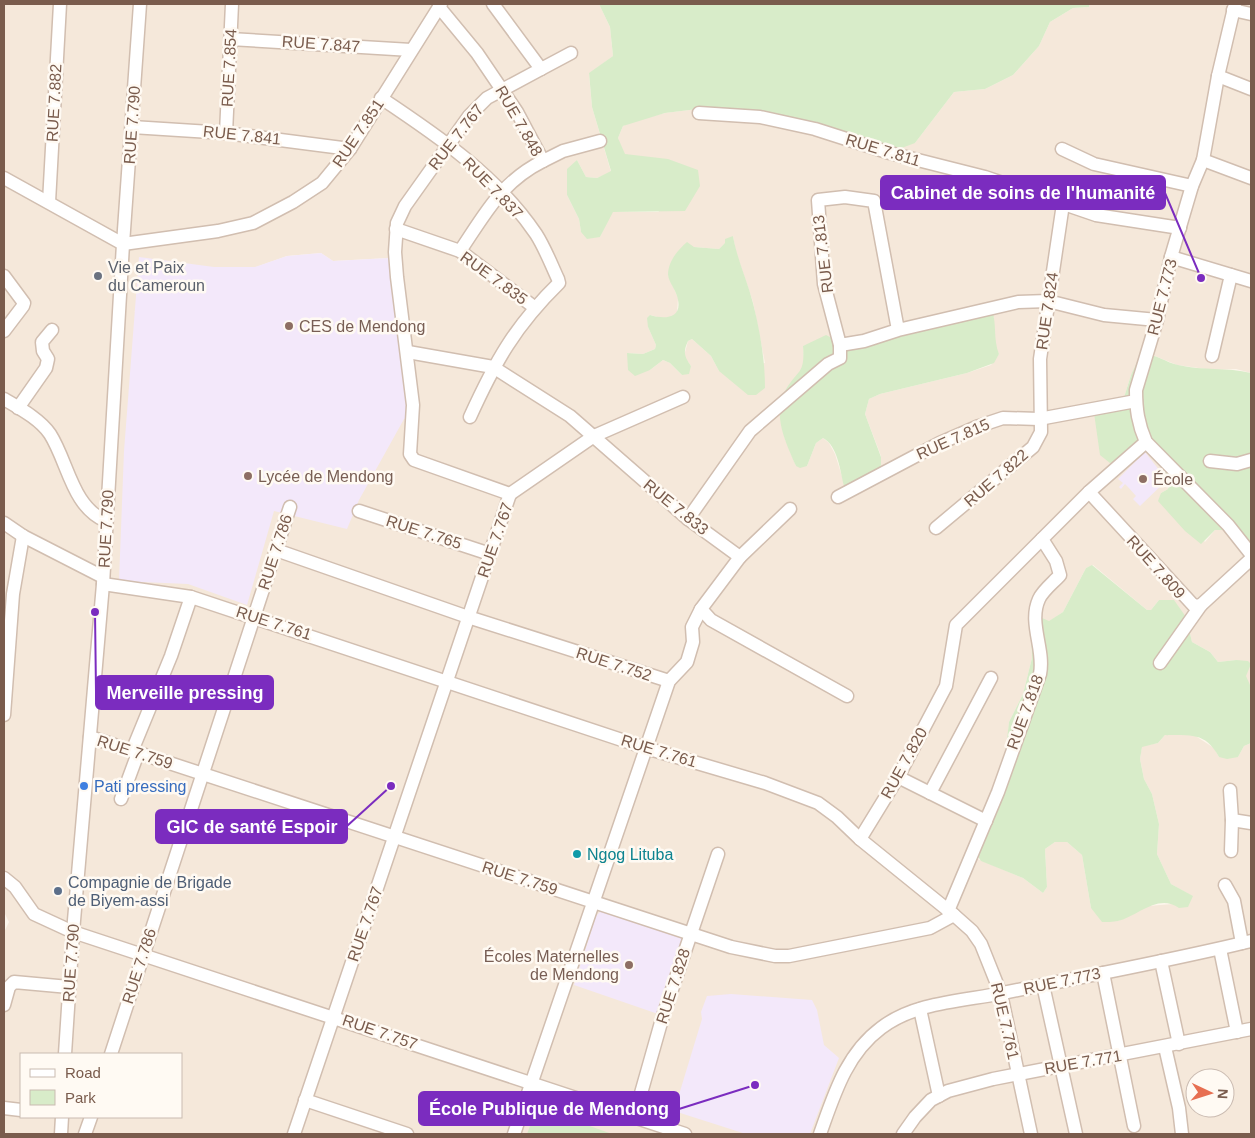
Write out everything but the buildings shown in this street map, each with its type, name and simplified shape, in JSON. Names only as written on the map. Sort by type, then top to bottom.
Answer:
[{"type":"street","name":"RUE 7.882","points":[[49,202],[60,4]]},
{"type":"street","name":"RUE 7.790","points":[[65,1053],[73,932],[103,580],[123,244],[140,4]]},
{"type":"street","name":"RUE 7.854","points":[[226,133],[232,4]]},
{"type":"street","points":[[493,4],[541,69]]},
{"type":"street","name":"RUE 7.851","points":[[123,244],[218,231],[253,223],[293,202],[322,182],[350,149],[440,5]]},
{"type":"street","name":"RUE 7.848","points":[[440,5],[517,112],[542,161],[500,191],[460,251]]},
{"type":"street","points":[[1234,7],[1251,14]]},
{"type":"street","name":"RUE 7.773","points":[[1234,7],[1218,76],[1203,160],[1192,186],[1180,228],[1157,320],[1136,390],[1136,401],[1138,425],[1146,442],[1228,525],[1251,554]]},
{"type":"street","name":"RUE 7.847","points":[[230,39],[411,50]]},
{"type":"street","name":"RUE 7.767","points":[[294,1134],[510,494],[414,460],[410,454],[413,404],[408,352],[397,277],[396,229],[405,206],[469,116],[487,98],[501,89],[571,53]]},
{"type":"street","points":[[1218,76],[1251,89]]},
{"type":"street","name":"RUE 7.837","points":[[381,98],[448,143],[500,191],[536,235],[559,283],[534,308]]},
{"type":"street","name":"RUE 7.811","points":[[699,113],[760,117],[814,129],[890,153],[985,177],[1110,218],[1180,228]]},
{"type":"street","name":"RUE 7.841","points":[[132,127],[226,133],[350,149]]},
{"type":"street","points":[[542,161],[563,151],[600,141]]},
{"type":"street","points":[[1062,149],[1100,166],[1192,186]]},
{"type":"street","points":[[1203,160],[1251,178]]},
{"type":"street","points":[[4,178],[123,244]]},
{"type":"street","name":"RUE 7.813","points":[[840,345],[824,284],[818,200],[845,197],[874,200],[898,330]]},
{"type":"street","name":"RUE 7.824","points":[[1039,419],[1040,359],[1063,204]]},
{"type":"street","name":"RUE 7.835","points":[[396,229],[460,251],[534,308]]},
{"type":"street","points":[[1172,257],[1251,281]]},
{"type":"street","points":[[1212,356],[1231,275]]},
{"type":"street","points":[[4,276],[24,302],[23,306],[4,330]]},
{"type":"street","points":[[688,519],[750,431],[828,364],[840,358],[840,345],[864,341],[898,330],[1018,302],[1048,300],[1104,315],[1157,320]]},
{"type":"street","points":[[470,417],[493,367],[534,308]]},
{"type":"street","points":[[18,408],[46,368],[48,359],[43,351],[42,342],[52,330]]},
{"type":"street","name":"RUE 7.833","points":[[408,352],[493,367],[570,416],[688,519],[740,557]]},
{"type":"street","points":[[510,494],[594,436],[683,398]]},
{"type":"street","points":[[4,399],[40,423],[49,433],[74,486],[94,516],[106,521]]},
{"type":"street","name":"RUE 7.815","points":[[838,497],[940,443],[1003,418],[1039,419],[1136,401]]},
{"type":"street","name":"RUE 7.822","points":[[936,528],[1033,446],[1040,432],[1039,419]]},
{"type":"street","points":[[1042,539],[1090,492],[1146,442]]},
{"type":"street","points":[[1210,461],[1237,464],[1251,460]]},
{"type":"street","name":"RUE 7.809","points":[[1090,492],[1188,602],[1194,606],[1201,605],[1251,559]]},
{"type":"street","name":"RUE 7.786","points":[[110,1053],[290,507]]},
{"type":"street","points":[[669,681],[687,662],[693,642],[692,627],[701,609],[740,557],[790,509]]},
{"type":"street","name":"RUE 7.765","points":[[359,511],[490,554]]},
{"type":"street","name":"RUE 7.761","points":[[4,523],[23,536],[103,580],[191,597],[254,616],[646,748],[765,783],[818,803],[837,816],[860,839],[972,931],[981,944],[1001,994],[1031,1134]]},
{"type":"street","points":[[4,715],[13,594],[23,536]]},
{"type":"street","name":"RUE 7.820","points":[[860,839],[898,777],[946,686],[956,625],[1042,539]]},
{"type":"street","name":"RUE 7.818","points":[[951,913],[1040,674],[1042,664],[1035,620],[1038,604],[1040,598],[1060,575],[1056,561],[1042,539]]},
{"type":"street","name":"RUE 7.752","points":[[276,550],[468,617],[669,681],[514,1134]]},
{"type":"street","points":[[122,800],[135,752],[191,597]]},
{"type":"street","points":[[1160,663],[1201,605]]},
{"type":"street","points":[[701,609],[719,625],[847,696]]},
{"type":"street","points":[[930,793],[990,678]]},
{"type":"street","name":"RUE 7.759","points":[[90,737],[731,947],[776,956],[789,956],[930,928],[951,913]]},
{"type":"street","points":[[898,777],[986,822]]},
{"type":"street","points":[[1230,790],[1232,820],[1231,851]]},
{"type":"street","points":[[1232,820],[1251,824]]},
{"type":"street","name":"RUE 7.828","points":[[634,1118],[662,1019],[718,854]]},
{"type":"street","name":"RUE 7.757","points":[[4,878],[15,888],[34,914],[43,920],[73,932],[334,1016],[686,1134]]},
{"type":"street","points":[[1225,885],[1234,901],[1247,942]]},
{"type":"street","name":"RUE 7.773","points":[[820,1134],[840,1080],[866,1041],[882,1027],[905,1014],[1247,942]]},
{"type":"street","points":[[1220,949],[1237,1032]]},
{"type":"street","points":[[1161,961],[1179,1044]]},
{"type":"street","points":[[1103,973],[1134,1126]]},
{"type":"street","points":[[4,1005],[9,988],[14,982],[69,987]]},
{"type":"street","points":[[1043,985],[1059,1066],[1076,1134]]},
{"type":"street","points":[[920,1010],[939,1096]]},
{"type":"street","name":"RUE 7.771","points":[[903,1134],[915,1116],[931,1100],[948,1091],[1059,1066],[1164,1048],[1251,1029]]},
{"type":"street","points":[[1164,1048],[1179,1108],[1182,1134]]},
{"type":"street","points":[[305,1100],[406,1134]]},
{"type":"street","points":[[4,1108],[20,1110]]},
{"type":"street","points":[[60,1134],[62,1118]]},
{"type":"street","points":[[85,1134],[90,1118]]},
{"type":"shaded area","points":[[4,4],[599,4],[610,27],[613,56],[589,74],[592,107],[611,172],[597,178],[586,177],[577,160],[567,195],[579,219],[581,232],[600,237],[612,212],[659,212],[622,152],[618,138],[623,126],[634,121],[665,113],[706,108],[915,143],[954,92],[985,89],[1013,75],[1039,46],[1050,22],[1073,8],[1089,7],[1089,4],[1251,4],[1251,373],[1236,369],[1213,370],[1177,365],[1150,354],[1131,375],[1121,407],[1124,456],[1144,448],[1162,466],[1170,481],[1168,489],[1161,493],[1205,542],[1215,530],[1223,530],[1251,548],[1251,687],[1236,660],[1218,662],[1210,652],[1192,642],[1186,617],[1159,600],[1151,610],[1147,610],[1093,565],[1086,568],[1063,612],[1031,634],[1032,658],[1023,694],[1009,722],[1007,744],[988,806],[978,859],[1023,878],[1043,893],[1047,887],[1045,849],[1055,842],[1067,842],[1082,855],[1091,908],[1118,921],[1148,906],[1173,904],[1192,896],[1171,884],[1157,854],[1159,824],[1152,794],[1144,779],[1140,759],[1142,746],[1158,743],[1165,735],[1194,735],[1214,748],[1219,757],[1238,757],[1244,746],[1251,743],[1251,1134],[4,1134],[4,932],[9,922],[4,912]],"holes":[[[733,236],[736,252],[753,302],[765,363],[719,371],[711,356],[692,339],[688,341],[684,356],[691,366],[682,375],[670,363],[663,360],[650,370],[628,353],[643,354],[655,349],[656,345],[648,327],[650,315],[670,318],[677,314],[678,298],[668,275],[694,247],[719,249]],[[321,253],[333,261],[389,258],[134,312],[214,267],[256,267],[287,256]],[[994,317],[994,343],[999,354],[991,365],[967,373],[880,394],[869,399],[865,414],[881,456],[881,465],[845,486],[835,454],[829,443],[823,438],[816,443],[807,466],[796,466],[785,439],[779,411],[785,391],[802,372],[804,362],[803,346]]]},
{"type":"shaded area","name":"Lycée de Mendong","points":[[321,253],[333,261],[389,258],[410,417],[404,419],[359,500],[347,529],[274,511],[247,605],[188,584],[119,581],[124,451],[139,257],[214,267],[255,267],[287,256]]},
{"type":"shaded area","name":"École","points":[[1145,452],[1167,480],[1140,506],[1133,499],[1136,496],[1125,484],[1121,489],[1119,487],[1123,483],[1118,479]]},
{"type":"shaded area","name":"Écoles Maternelles de Mendong","points":[[603,909],[683,935],[686,939],[661,1015],[574,985],[596,916]]},
{"type":"shaded area","points":[[731,994],[812,1000],[817,1010],[824,1045],[839,1058],[810,1134],[746,1134],[674,1111],[702,1019],[701,1012],[707,996]]},
{"type":"green space","points":[[599,4],[1089,4],[1089,7],[1073,8],[1050,22],[1039,46],[1013,75],[985,89],[954,92],[915,143],[891,152],[706,108],[665,113],[623,126],[618,138],[625,154],[668,159],[698,170],[700,186],[685,211],[613,212],[600,237],[587,239],[581,232],[579,219],[567,195],[567,169],[577,160],[586,177],[597,178],[611,171],[592,107],[589,73],[613,56],[610,27]]},
{"type":"green space","points":[[733,236],[758,324],[765,388],[756,395],[748,395],[719,371],[711,356],[692,339],[688,341],[685,348],[686,357],[691,366],[689,374],[682,375],[670,363],[663,360],[650,370],[635,376],[628,370],[627,353],[643,354],[655,349],[656,345],[648,327],[647,318],[650,315],[656,317],[672,316],[678,309],[677,296],[668,275],[668,270],[674,256],[687,242],[694,247],[719,249],[725,243],[725,239]]},
{"type":"green space","points":[[992,310],[999,354],[994,363],[967,373],[880,394],[869,399],[865,414],[881,457],[881,465],[877,472],[844,486],[835,453],[823,438],[816,443],[807,466],[800,468],[796,466],[782,429],[780,410],[781,400],[785,391],[802,367],[803,346],[826,335],[836,340]]},
{"type":"green space","points":[[1141,354],[1155,356],[1173,364],[1187,367],[1251,373],[1251,548],[1223,530],[1215,530],[1201,544],[1185,531],[1158,501],[1161,493],[1168,489],[1170,481],[1162,466],[1144,448],[1110,463],[1100,455],[1094,413],[1121,407],[1131,375]]},
{"type":"green space","points":[[1092,565],[1147,610],[1151,610],[1159,600],[1174,600],[1186,617],[1192,642],[1210,652],[1218,662],[1236,660],[1248,661],[1251,664],[1246,676],[1251,687],[1251,743],[1244,746],[1238,757],[1227,759],[1219,757],[1208,743],[1202,739],[1189,736],[1165,735],[1158,743],[1142,747],[1140,759],[1144,779],[1152,794],[1159,824],[1157,854],[1171,884],[1193,896],[1188,907],[1179,908],[1171,904],[1156,904],[1126,918],[1110,922],[1102,922],[1091,908],[1082,855],[1067,842],[1055,842],[1045,849],[1047,887],[1043,893],[1023,878],[981,861],[977,855],[988,806],[1006,748],[1009,722],[1023,694],[1032,658],[1031,634],[1038,620],[1042,618],[1049,621],[1063,612],[1086,568]]},
{"type":"green space","points":[[537,1107],[612,1134],[527,1134]]},
{"type":"place","name":"Vie et Paix du Cameroun","points":[[98,276]]},
{"type":"place","name":"Cabinet de soins de l'humanité","points":[[1201,278]]},
{"type":"place","name":"CES de Mendong","points":[[289,326]]},
{"type":"place","name":"Lycée de Mendong","points":[[248,476]]},
{"type":"place","name":"École","points":[[1143,479]]},
{"type":"place","name":"Merveille pressing","points":[[95,612]]},
{"type":"place","name":"Pati pressing","points":[[84,786]]},
{"type":"place","name":"GIC de santé Espoir","points":[[391,786]]},
{"type":"place","name":"Ngog Lituba","points":[[577,854]]},
{"type":"place","name":"Compagnie de Brigade de Biyem-assi","points":[[58,891]]},
{"type":"place","name":"Écoles Maternelles de Mendong","points":[[629,965]]},
{"type":"place","name":"École Publique de Mendong","points":[[755,1085]]}]
